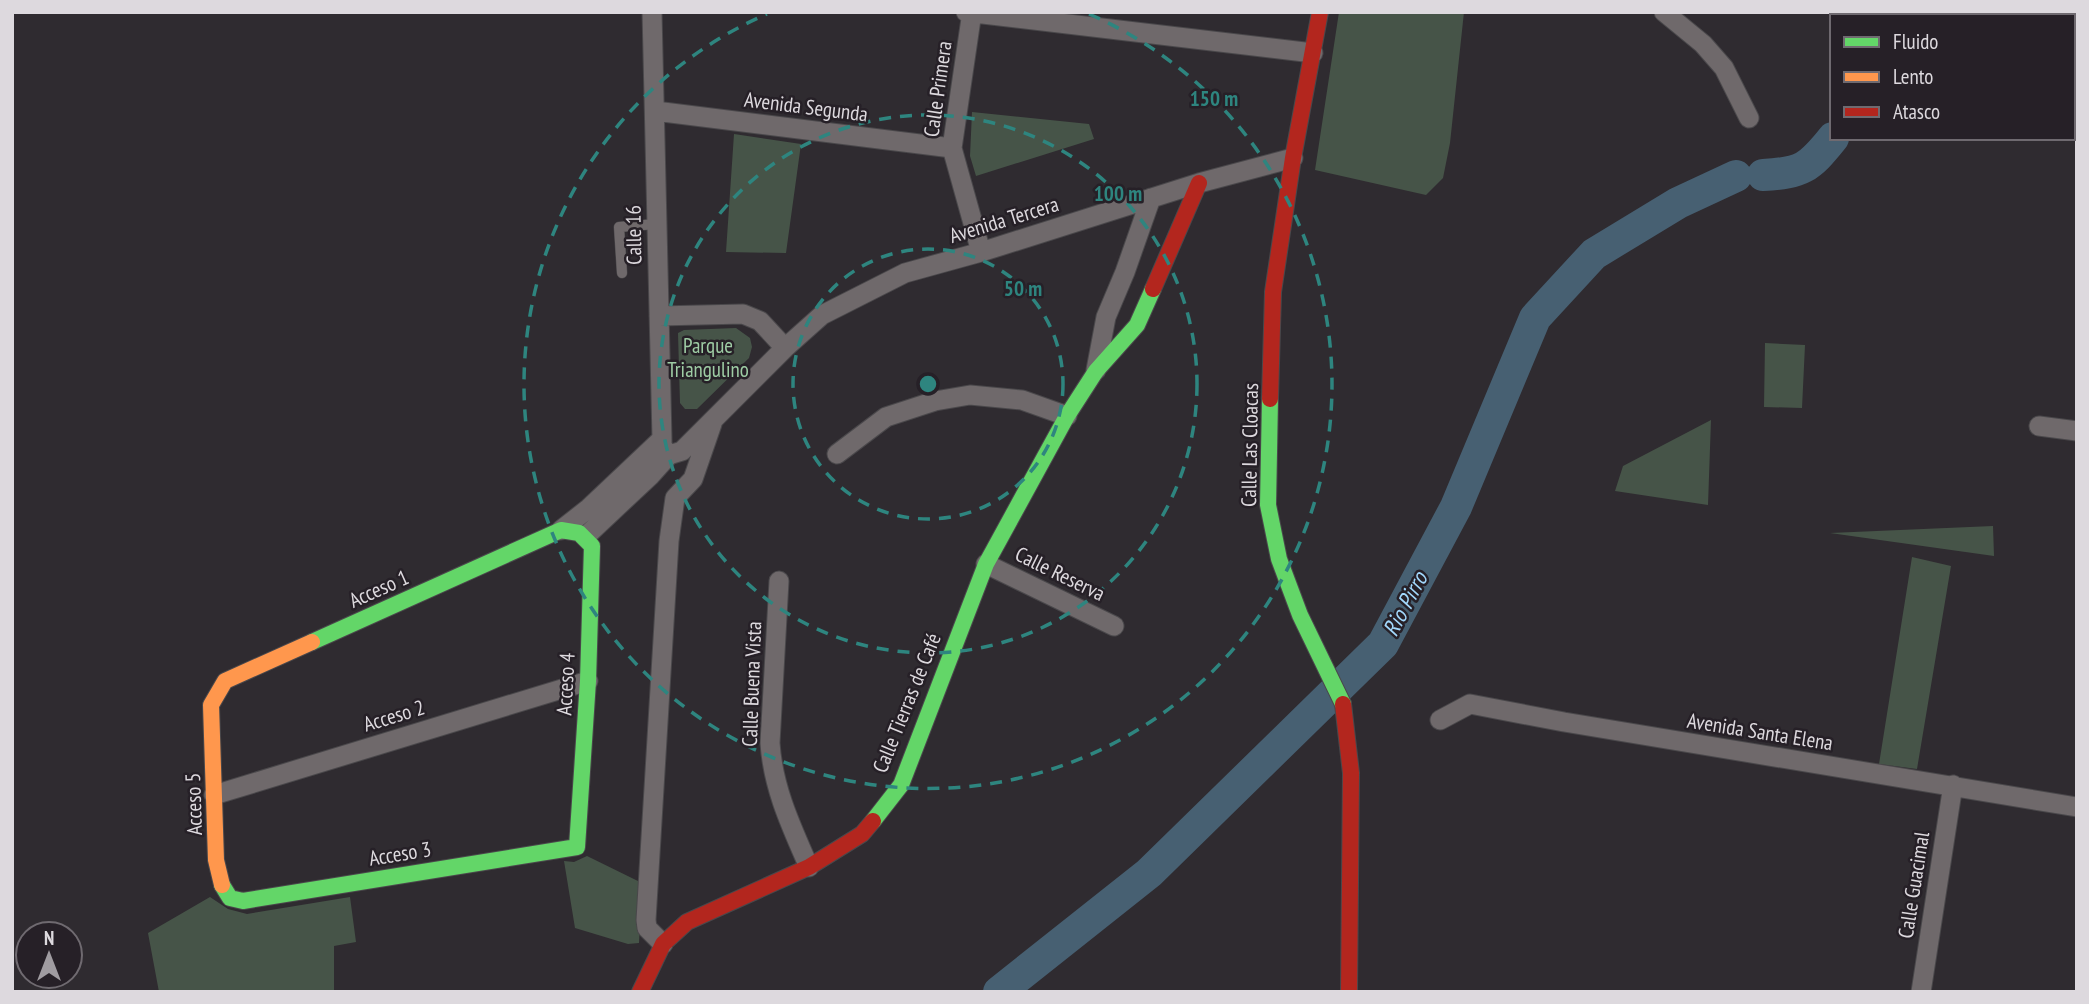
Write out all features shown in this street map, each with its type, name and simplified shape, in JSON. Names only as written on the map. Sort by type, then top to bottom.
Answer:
[{"type":"street","name":"Calle 16","points":[[652,12],[656,225],[665,447],[668,479],[675,498]]},
{"type":"street","points":[[966,12],[1313,53]]},
{"type":"street","name":"Calle Las Cloacas","points":[[1320,12],[1293,158],[1273,292],[1268,505],[1279,559],[1300,615],[1345,708],[1351,773],[1349,992]]},
{"type":"street","points":[[1664,12],[1703,44],[1724,68],[1749,118]]},
{"type":"street","name":"Calle Primera","points":[[972,13],[952,148],[981,252]]},
{"type":"street","name":"Avenida Segunda","points":[[655,111],[952,148]]},
{"type":"street","name":"Avenida Tercera","points":[[574,532],[589,508],[665,447],[682,450],[822,315],[905,273],[981,252],[1199,183],[1293,158]]},
{"type":"street","name":"Calle Tierras de Café","points":[[640,992],[663,944],[687,922],[809,867],[862,834],[901,785],[986,564],[1096,371],[1137,325],[1199,183]]},
{"type":"street","name":"Calle Tierras de Café","points":[[1096,371],[1106,317],[1151,198]]},
{"type":"street","points":[[659,317],[743,314],[760,321],[785,348]]},
{"type":"street","points":[[838,453],[887,417],[935,401],[970,396],[1022,400],[1068,416]]},
{"type":"street","points":[[663,944],[651,933],[646,920],[670,541],[675,498],[692,479],[715,416]]},
{"type":"street","points":[[2039,426],[2077,431]]},
{"type":"street","name":"Acceso 4","points":[[574,532],[592,546],[588,681],[577,847]]},
{"type":"street","name":"Acceso 1","points":[[211,705],[225,681],[574,532]]},
{"type":"street","name":"Calle Reserva","points":[[986,564],[1114,626]]},
{"type":"street","name":"Calle Buena Vista","points":[[779,581],[770,743],[772,769],[784,811],[809,867]]},
{"type":"street","name":"Acceso 2","points":[[215,794],[588,681]]},
{"type":"street","name":"Avenida Santa Elena","points":[[1440,720],[1470,704],[1590,727],[2077,807]]},
{"type":"street","name":"Acceso 5","points":[[211,705],[216,860],[222,886],[230,898]]},
{"type":"street","name":"Calle Guacimal","points":[[1921,992],[1953,785]]},
{"type":"street","name":"Acceso 3","points":[[230,898],[243,901],[577,847]]},
{"type":"lane","points":[[622,273],[619,227],[656,225]]},
{"type":"green space","points":[[1339,12],[1464,12],[1450,143],[1443,178],[1426,195],[1315,170]]},
{"type":"green space","points":[[972,112],[1089,124],[1094,139],[976,176],[970,156]]},
{"type":"green space","points":[[734,134],[801,144],[786,253],[726,252]]},
{"type":"green space","name":"Parque Triangulino","points":[[736,328],[750,338],[752,347],[749,358],[697,409],[685,409],[680,403],[678,333],[684,330]]},
{"type":"green space","points":[[1765,343],[1805,345],[1802,408],[1764,407]]},
{"type":"green space","points":[[1711,420],[1708,505],[1615,491],[1623,466]]},
{"type":"green space","points":[[1993,526],[1994,556],[1830,533]]},
{"type":"green space","points":[[1912,557],[1951,566],[1917,769],[1879,764]]},
{"type":"green space","points":[[587,856],[642,883],[639,943],[628,944],[575,928],[564,861],[574,862]]},
{"type":"green space","points":[[210,897],[228,909],[247,914],[350,897],[356,942],[334,946],[334,992],[159,992],[148,933]]},
{"type":"waterway","name":"Rio Pirro","points":[[1763,175],[1787,173],[1804,167],[1831,140]]},
{"type":"waterway","name":"Rio Pirro","points":[[999,992],[1149,873],[1383,644],[1456,507],[1535,318],[1594,254],[1678,203],[1736,176]]},
{"type":"traffic: fast","points":[[873,821],[901,785],[986,564],[1067,416],[1096,371],[1137,325],[1153,289]]},
{"type":"traffic: fast","points":[[1270,399],[1268,505],[1279,559],[1300,615],[1343,704]]},
{"type":"traffic: fast","points":[[222,885],[230,898],[243,901],[577,847],[588,681],[592,546],[579,533],[561,530]]},
{"type":"traffic: fast","points":[[312,642],[561,530]]},
{"type":"traffic: slow","points":[[222,885],[216,860],[211,705],[225,681],[312,642]]},
{"type":"traffic: jam","points":[[1270,399],[1273,292],[1293,158],[1320,12]]},
{"type":"traffic: jam","points":[[1153,289],[1199,183]]},
{"type":"traffic: jam","points":[[1343,704],[1351,773],[1349,992]]},
{"type":"traffic: jam","points":[[640,992],[663,944],[687,922],[809,867],[862,834],[873,821]]}]
